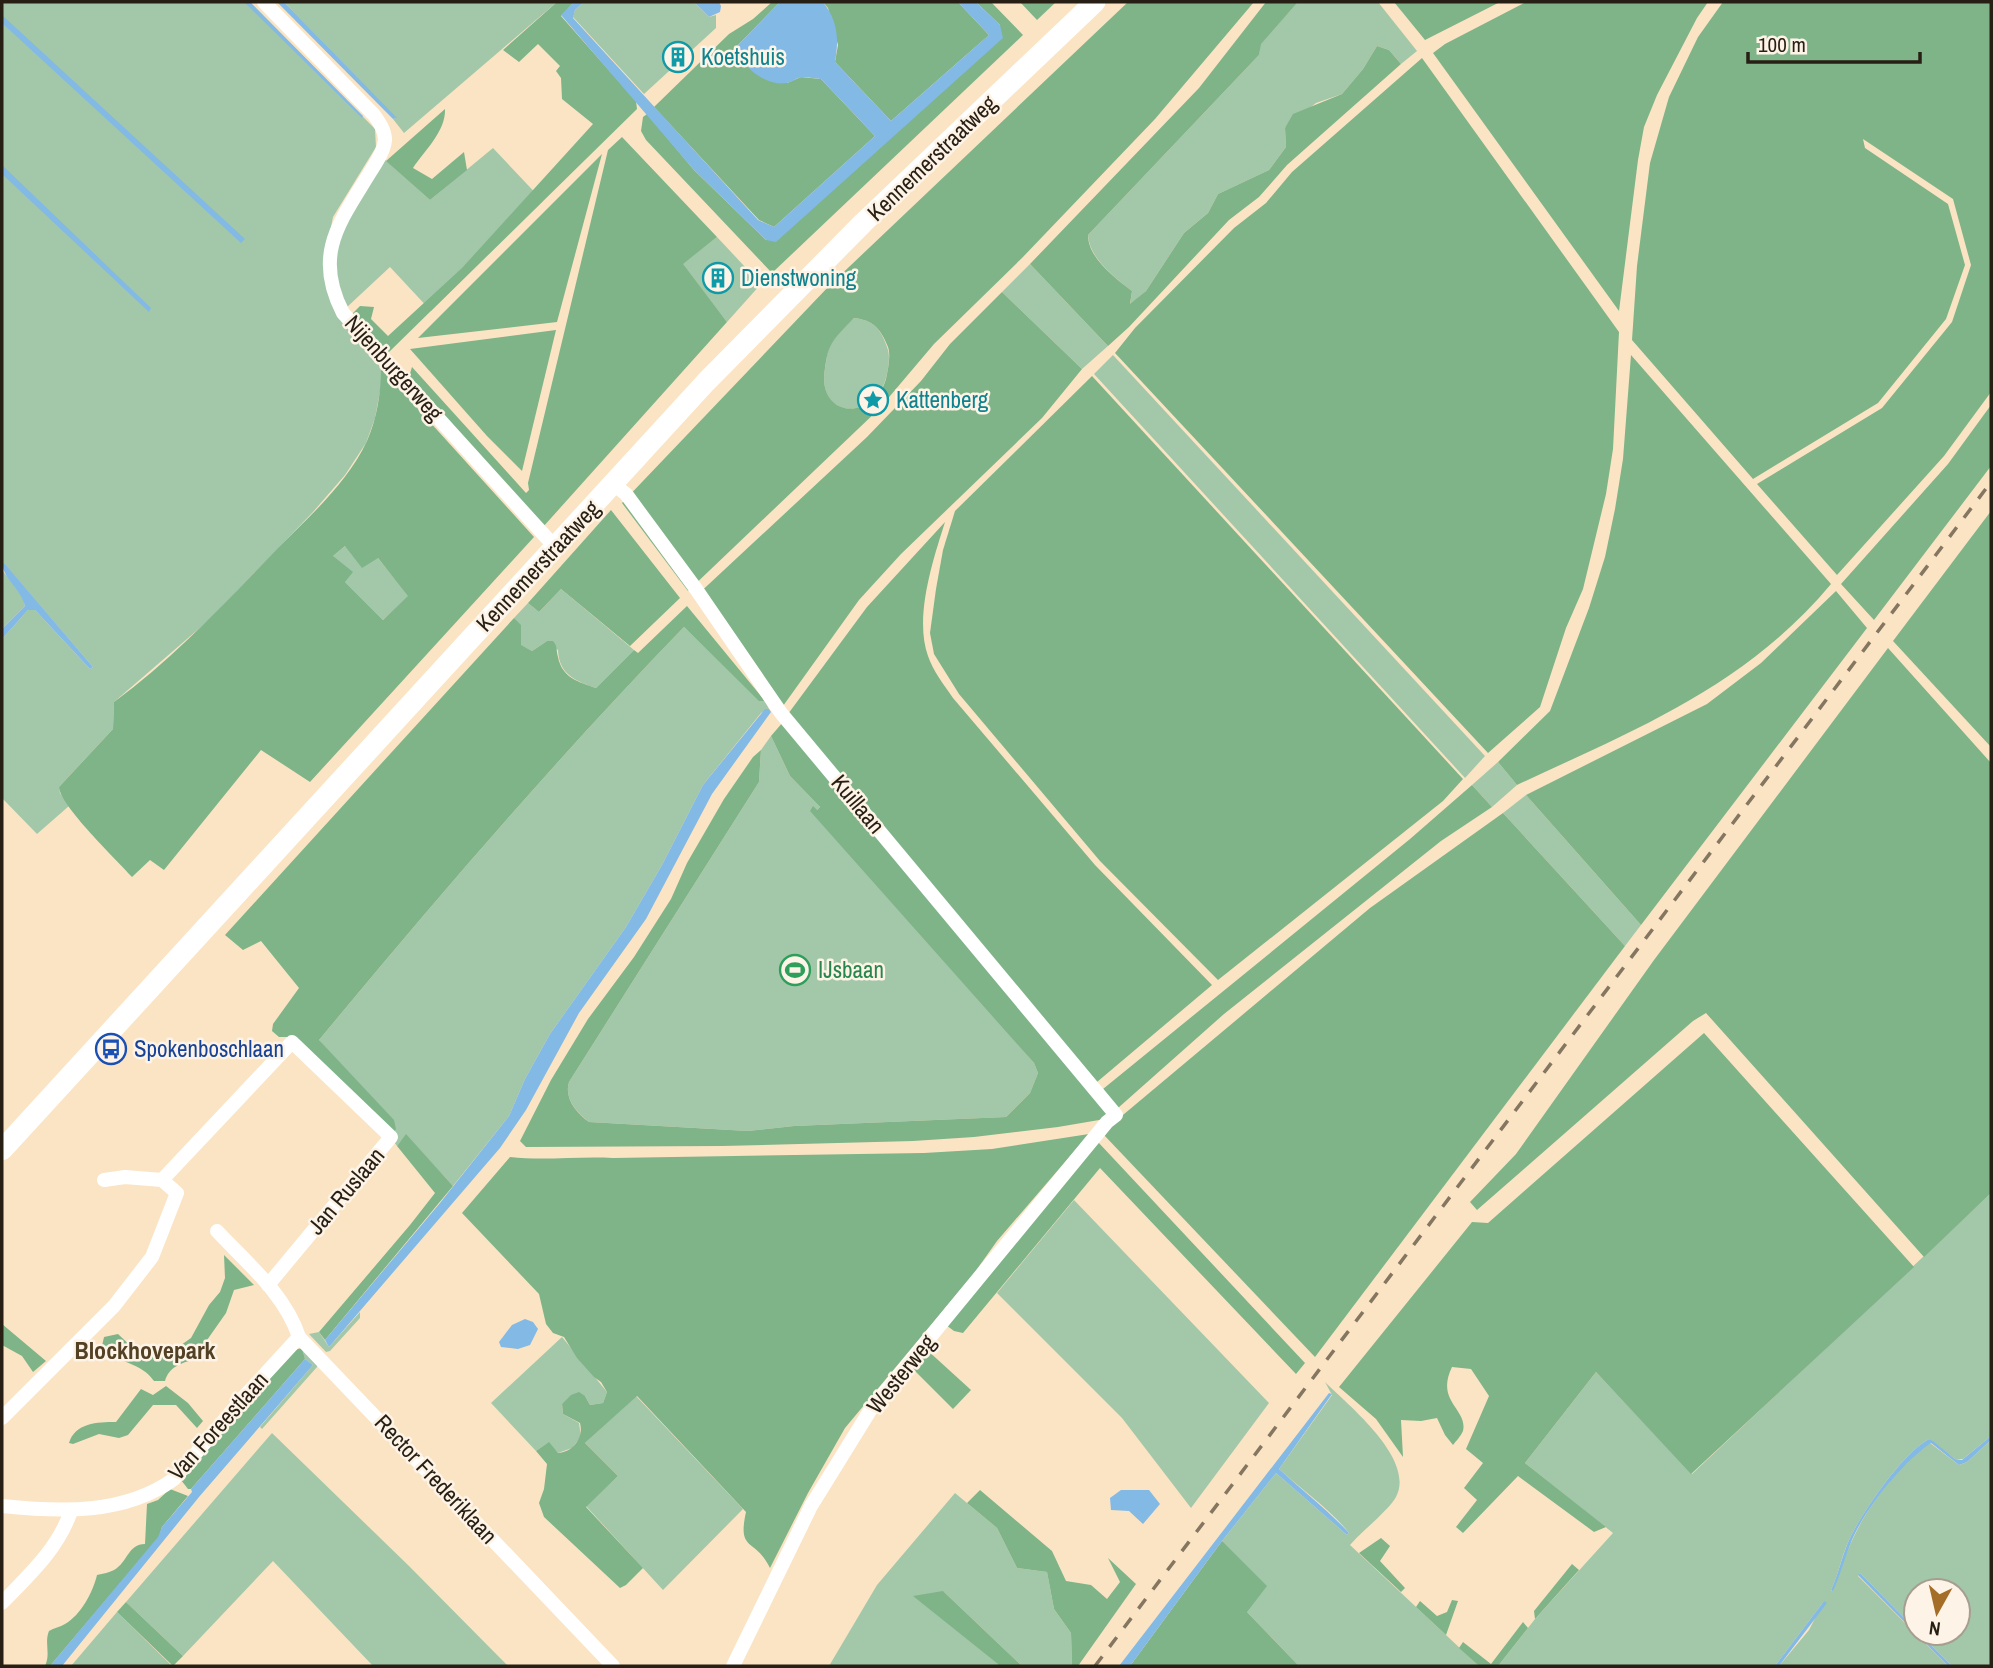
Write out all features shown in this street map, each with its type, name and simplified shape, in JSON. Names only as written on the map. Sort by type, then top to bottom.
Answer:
[{"type":"main road","name":"Kennemerstraatweg","points":[[2,1150],[555,547],[620,489],[706,382],[863,223],[1095,2]]},
{"type":"street","name":"Nijenburgerweg","points":[[264,2],[374,115],[384,133],[383,149],[331,241],[330,276],[343,313],[555,547]]},
{"type":"street","name":"Kuillaan","points":[[620,489],[696,589],[781,713],[1116,1115]]},
{"type":"street","name":"Jan Ruslaan","points":[[162,1180],[292,1042],[391,1138],[268,1285]]},
{"type":"street","name":"Westerweg","points":[[733,1666],[811,1506],[871,1409],[1107,1122],[1116,1115]]},
{"type":"street","points":[[2,1418],[114,1306],[152,1257],[177,1193],[162,1180],[125,1177],[104,1180]]},
{"type":"street","points":[[217,1231],[268,1285]]},
{"type":"street","name":"Rector Frederiklaan","points":[[268,1285],[295,1322],[299,1337],[613,1666]]},
{"type":"street","name":"Van Foreestlaan","points":[[2,1506],[71,1511],[121,1503],[174,1479],[299,1337]]},
{"type":"street","points":[[2,1603],[44,1560],[65,1529],[71,1511]]},
{"type":"green space","points":[[2,2],[250,2],[375,129],[376,147],[333,217],[326,252],[352,330],[381,368],[381,386],[375,418],[366,443],[345,475],[313,512],[209,620],[114,702],[113,729],[59,787],[69,806],[37,834],[2,798],[2,639],[28,610],[35,610],[90,669],[93,667],[2,561]]},
{"type":"green space","points":[[284,2],[557,2],[404,133],[393,119],[396,118]]},
{"type":"green space","points":[[557,2],[574,2],[561,16],[636,101],[637,109],[387,354],[352,314],[360,306],[374,307],[371,319],[388,336],[462,268],[593,124],[562,99],[561,78],[556,71],[560,66],[538,44],[519,62],[503,50]]},
{"type":"green space","points":[[584,2],[694,2],[709,17],[716,15],[716,28],[644,94],[573,17],[575,10]]},
{"type":"green space","points":[[772,2],[780,2],[738,45],[743,63],[762,77],[787,83],[801,77],[821,79],[875,136],[774,227],[759,220],[654,107],[729,34],[753,19]]},
{"type":"green space","points":[[823,2],[958,2],[989,35],[891,121],[835,62],[838,45],[828,8]]},
{"type":"green space","points":[[976,2],[991,2],[1023,35],[772,273],[646,140],[641,131],[643,117],[647,114],[694,170],[766,240],[1000,25]]},
{"type":"green space","points":[[1020,2],[1056,2],[1037,20]]},
{"type":"green space","points":[[1128,2],[1254,2],[1155,119],[1022,258],[934,344],[879,409],[688,591],[622,503],[830,285]],"holes":[[[854,318],[876,326],[882,335],[889,351],[888,367],[880,393],[870,402],[848,408],[837,405],[829,397],[825,385],[825,368],[829,349],[835,339]]]},
{"type":"green space","points":[[1266,2],[1298,2],[1261,44],[1259,55],[1088,235],[1092,252],[1097,259],[1132,291],[1130,304],[1146,291],[1184,233],[1208,213],[1218,194],[1269,170],[1286,147],[1285,128],[1293,114],[1342,94],[1363,69],[1377,46],[1389,50],[1401,64],[1287,165],[1259,197],[1229,220],[1108,346],[1030,264],[1199,88]]},
{"type":"green space","points":[[1298,2],[1378,2],[1417,51],[1401,64],[1389,50],[1377,46],[1363,69],[1342,94],[1316,103],[1285,128],[1286,147],[1269,170],[1218,194],[1208,213],[1184,233],[1146,291],[1130,305],[1132,291],[1098,259],[1089,243],[1088,235],[1259,55],[1260,44]]},
{"type":"green space","points":[[1394,2],[1500,2],[1425,40]]},
{"type":"green space","points":[[1526,2],[1708,2],[1657,95],[1644,127],[1619,311],[1433,53],[1445,44]]},
{"type":"green space","points":[[1723,2],[1991,2],[1991,392],[1944,456],[1837,575],[1757,484],[1882,408],[1952,322],[1971,265],[1953,199],[1863,139],[1865,148],[1948,204],[1965,265],[1946,319],[1878,403],[1753,479],[1632,340],[1637,266],[1650,163],[1669,97],[1698,37]]},
{"type":"green space","points":[[1422,58],[1619,332],[1613,449],[1606,494],[1583,589],[1566,628],[1540,707],[1488,753],[1115,353],[1135,328],[1234,228],[1266,203],[1292,172]]},
{"type":"green space","points":[[445,109],[438,133],[413,168],[432,179],[464,152],[467,170],[430,200],[386,161]]},
{"type":"green space","points":[[622,137],[717,237],[683,264],[727,322],[543,527],[408,380],[412,367],[526,493],[529,490],[528,483],[608,150]]},
{"type":"green space","points":[[493,148],[543,201],[431,311],[390,267],[346,308],[333,273],[339,230],[382,157],[430,200]]},
{"type":"green space","points":[[602,154],[557,322],[418,338]]},
{"type":"green space","points":[[717,237],[761,284],[727,322],[682,264]]},
{"type":"green space","points":[[1030,264],[1108,346],[1082,369],[1002,292]]},
{"type":"green space","points":[[1002,292],[1082,369],[1042,418],[901,554],[859,600],[783,706],[694,598],[867,437],[921,381],[950,344]]},
{"type":"green space","points":[[854,318],[871,323],[879,330],[885,341],[889,362],[880,392],[870,402],[848,409],[829,398],[825,385],[825,368],[831,343]]},
{"type":"green space","points":[[556,330],[522,471],[487,436],[410,349]]},
{"type":"green space","points":[[1113,355],[1485,756],[1465,778],[1094,374]]},
{"type":"green space","points":[[1631,355],[1831,584],[1798,620],[1725,678],[1645,724],[1517,785],[1498,762],[1550,711],[1605,557],[1623,459]]},
{"type":"green space","points":[[381,368],[534,537],[310,782],[261,750],[164,870],[150,860],[132,877],[69,807],[59,787],[113,729],[114,702],[158,667],[199,629],[315,511],[350,471],[370,432],[378,405]],"holes":[[[345,546],[362,568],[378,558],[408,596],[383,620],[345,582],[353,572],[333,556]]]},
{"type":"green space","points":[[1092,376],[1463,779],[1443,801],[1218,980],[1100,861],[959,694],[934,654],[930,633],[936,589],[943,550],[955,511]]},
{"type":"green space","points":[[1991,405],[1991,466],[1874,620],[1841,584],[1948,464]]},
{"type":"green space","points":[[611,510],[680,598],[630,646],[561,589],[539,612],[528,603]]},
{"type":"green space","points":[[1991,511],[1991,747],[1893,641]]},
{"type":"green space","points":[[945,522],[924,606],[924,641],[936,672],[953,698],[1095,865],[1212,985],[1097,1082],[788,714],[867,607]]},
{"type":"green space","points":[[345,546],[377,557],[409,596],[383,620],[345,582],[333,556]]},
{"type":"green space","points":[[2,570],[23,597],[25,606],[2,629]]},
{"type":"green space","points":[[561,589],[634,650],[596,688],[570,676],[562,666],[558,650],[547,641],[532,651],[520,645],[521,632],[514,618],[528,603],[539,612]]},
{"type":"green space","points":[[1836,591],[1867,628],[1641,925],[1526,795],[1707,704],[1761,663]]},
{"type":"green space","points":[[687,606],[765,701],[759,701],[684,627],[589,727],[452,882],[319,1040],[394,1120],[396,1129],[393,1134],[292,1037],[279,1037],[272,1031],[273,1024],[299,988],[261,941],[243,950],[225,935],[514,618],[521,625],[521,645],[532,651],[547,641],[553,641],[563,670],[578,681],[596,688],[634,650],[638,653]]},
{"type":"green space","points":[[684,627],[759,700],[765,701],[769,709],[761,713],[703,785],[626,927],[550,1034],[525,1079],[509,1116],[453,1186],[406,1135],[397,1146],[319,1040],[497,830],[589,727]]},
{"type":"green space","points":[[1888,648],[1991,763],[1991,1193],[1924,1257],[1706,1013],[1693,1021],[1477,1210],[1470,1202],[1516,1154],[1654,960]]},
{"type":"green space","points":[[783,722],[1110,1115],[1105,1119],[1058,1127],[913,1141],[526,1147],[520,1141],[551,1080],[588,1019],[634,957],[671,899],[687,863],[724,799],[753,757],[761,750],[759,782],[569,1082],[568,1094],[576,1110],[589,1122],[748,1131],[794,1126],[1006,1117],[1030,1093],[1038,1073],[1034,1063],[810,811],[813,806],[817,810],[820,807],[790,776],[771,736]]},
{"type":"green space","name":"IJsbaan","points":[[771,736],[790,776],[820,807],[817,810],[1034,1063],[1038,1073],[1030,1093],[1006,1117],[794,1126],[748,1131],[589,1122],[572,1104],[568,1094],[569,1082],[759,782],[761,750]]},
{"type":"green space","points":[[1498,762],[1517,785],[1492,807],[1472,785]]},
{"type":"green space","points":[[1472,785],[1492,807],[1441,841],[1224,1014],[1118,1108],[1103,1089],[1410,839]]},
{"type":"green space","points":[[1526,795],[1641,925],[1625,946],[1503,813]]},
{"type":"green space","points":[[1503,813],[1625,946],[1315,1357],[1104,1135],[1111,1125],[1370,908]]},
{"type":"green space","points":[[1704,1033],[1914,1267],[1691,1474],[1596,1372],[1525,1463],[1606,1527],[1594,1532],[1518,1476],[1463,1533],[1456,1527],[1477,1500],[1464,1488],[1483,1463],[1466,1449],[1489,1396],[1471,1369],[1452,1367],[1448,1379],[1449,1397],[1463,1423],[1463,1431],[1453,1445],[1437,1418],[1421,1421],[1401,1420],[1403,1457],[1376,1419],[1339,1387],[1472,1222],[1488,1223]]},
{"type":"green space","points":[[406,1134],[453,1186],[325,1340],[319,1332],[435,1193],[397,1146]]},
{"type":"green space","points":[[1089,1134],[997,1241],[975,1272],[845,1428],[770,1568],[746,1540],[746,1512],[637,1396],[585,1443],[618,1476],[586,1507],[643,1568],[620,1588],[544,1517],[539,1503],[547,1464],[536,1451],[549,1442],[558,1453],[563,1452],[573,1447],[579,1439],[580,1423],[563,1414],[562,1404],[571,1395],[579,1392],[590,1405],[603,1403],[607,1392],[601,1382],[577,1358],[564,1337],[553,1333],[546,1324],[539,1294],[462,1213],[510,1157],[536,1159],[924,1153],[992,1149]]},
{"type":"green space","points":[[1098,1142],[1305,1363],[1296,1374],[1100,1168],[963,1333],[946,1325]]},
{"type":"green space","points":[[1991,1193],[1991,1436],[1963,1459],[1955,1459],[1929,1439],[1919,1446],[1896,1469],[1856,1527],[1831,1590],[1865,1516],[1906,1464],[1930,1443],[1959,1465],[1967,1462],[1991,1440],[1991,1666],[1952,1666],[1933,1647],[1972,1647],[1972,1577],[1902,1577],[1902,1616],[1860,1573],[1858,1576],[1902,1620],[1902,1647],[1929,1647],[1948,1666],[1779,1666],[1809,1630],[1824,1601],[1775,1666],[1498,1666],[1535,1619],[1613,1533],[1525,1463],[1596,1372],[1692,1474]]},
{"type":"green space","points":[[1074,1200],[1269,1403],[1191,1508],[1122,1418],[997,1293]]},
{"type":"green space","points":[[224,1255],[254,1285],[234,1290],[226,1313],[193,1360],[172,1369],[165,1381],[154,1381],[143,1370],[116,1357],[102,1346],[104,1337],[118,1334],[135,1350],[158,1355],[174,1350],[191,1338],[209,1305],[220,1292],[225,1278]]},
{"type":"green space","points":[[360,1312],[360,1318],[330,1351],[326,1352],[309,1334],[319,1332],[329,1347]]},
{"type":"green space","points":[[2,1324],[46,1361],[33,1372],[22,1356],[2,1345]]},
{"type":"green space","points":[[562,1337],[607,1392],[603,1403],[590,1405],[585,1396],[562,1404],[563,1414],[579,1423],[581,1437],[572,1448],[558,1453],[548,1443],[536,1451],[491,1403]]},
{"type":"green space","points":[[302,1348],[318,1364],[317,1367],[262,1429],[260,1427],[313,1365],[305,1359]]},
{"type":"green space","points":[[302,1348],[305,1359],[191,1489],[188,1489],[181,1480],[185,1473],[294,1350]]},
{"type":"green space","points":[[926,1349],[971,1390],[953,1409],[911,1367]]},
{"type":"green space","points":[[1325,1382],[1377,1434],[1397,1466],[1400,1482],[1392,1503],[1350,1545],[1479,1666],[1299,1666],[1247,1612],[1222,1541],[1276,1473],[1347,1535],[1349,1533],[1325,1508],[1279,1469],[1332,1395]]},
{"type":"green space","points":[[166,1386],[188,1403],[203,1421],[197,1428],[176,1405],[153,1405],[128,1435],[119,1438],[99,1434],[73,1444],[69,1443],[81,1428],[94,1423],[116,1422],[141,1389],[153,1395]]},
{"type":"green space","points":[[636,1396],[743,1509],[663,1590],[586,1506],[618,1476],[585,1443]]},
{"type":"green space","points":[[272,1433],[508,1666],[373,1666],[273,1561],[183,1656],[126,1602]]},
{"type":"green space","points":[[170,1489],[188,1496],[162,1527],[159,1537],[50,1666],[45,1666],[49,1631],[65,1624],[76,1615],[93,1589],[97,1575],[119,1567],[131,1550],[145,1544],[147,1504],[158,1500]]},
{"type":"green space","points":[[980,1490],[1052,1551],[1066,1581],[1091,1585],[1107,1599],[1120,1582],[1108,1558],[1136,1584],[1078,1666],[1072,1666],[1071,1633],[1054,1609],[1047,1572],[1017,1568],[997,1528],[967,1503]]},
{"type":"green space","points":[[955,1493],[997,1528],[1017,1568],[1047,1572],[1054,1609],[1071,1633],[1072,1666],[1022,1666],[943,1591],[999,1665],[829,1666],[877,1585]]},
{"type":"green space","points":[[1381,1538],[1390,1546],[1380,1561],[1405,1588],[1401,1592],[1359,1553]]},
{"type":"green space","points":[[1222,1541],[1267,1586],[1247,1612],[1299,1666],[1130,1666]]},
{"type":"green space","points":[[1572,1564],[1579,1570],[1535,1619],[1534,1611]]},
{"type":"green space","points":[[943,1591],[1022,1666],[997,1666],[998,1664],[913,1596]]},
{"type":"green space","points":[[1452,1600],[1458,1601],[1446,1635],[1416,1607],[1420,1601],[1437,1616],[1447,1612]]},
{"type":"green space","points":[[126,1602],[183,1656],[173,1666],[117,1612]]},
{"type":"green space","points":[[117,1612],[172,1666],[71,1666]]},
{"type":"green space","points":[[1523,1622],[1528,1628],[1498,1666],[1479,1666],[1459,1648],[1463,1642],[1491,1664]]},
{"type":"water","points":[[244,2],[250,2],[363,116],[362,118]]},
{"type":"water","points":[[277,2],[284,2],[397,118],[393,119]]},
{"type":"water","points":[[574,2],[584,2],[575,10],[573,18],[758,220],[774,227],[875,136],[821,79],[803,77],[787,83],[771,82],[755,73],[743,60],[738,45],[780,2],[823,2],[832,16],[836,31],[835,62],[891,121],[989,35],[958,2],[976,2],[1000,25],[1003,38],[776,242],[766,240],[694,170],[561,15]]},
{"type":"water","points":[[694,2],[719,2],[720,12],[709,17]]},
{"type":"water","points":[[2,15],[245,239],[241,243],[2,23]]},
{"type":"water","points":[[2,165],[151,308],[149,312],[2,174]]},
{"type":"water","points":[[2,561],[93,667],[90,669],[35,610],[28,610],[2,639],[2,629],[25,606],[5,573]]},
{"type":"water","points":[[765,709],[771,712],[712,794],[646,919],[579,1013],[526,1110],[500,1148],[329,1347],[325,1340],[509,1116],[525,1079],[550,1034],[626,927],[703,785]]},
{"type":"water","points":[[525,1319],[533,1322],[538,1329],[530,1345],[518,1349],[501,1347],[499,1342],[512,1325]]},
{"type":"water","points":[[305,1359],[313,1365],[199,1497],[62,1666],[50,1666],[158,1537],[162,1527],[192,1492],[191,1489]]},
{"type":"water","points":[[1329,1393],[1332,1394],[1279,1469],[1349,1533],[1347,1535],[1276,1473],[1130,1666],[1119,1666]]},
{"type":"water","points":[[1991,1436],[1991,1440],[1967,1462],[1959,1465],[1931,1443],[1908,1463],[1873,1503],[1856,1532],[1833,1591],[1831,1590],[1856,1527],[1896,1469],[1919,1446],[1929,1439],[1955,1459],[1962,1460]]},
{"type":"water","points":[[1121,1490],[1149,1490],[1160,1504],[1143,1524],[1129,1511],[1111,1510],[1110,1498]]},
{"type":"water","points":[[1860,1573],[1902,1616],[1902,1619],[1858,1575]]},
{"type":"water","points":[[1824,1601],[1827,1603],[1779,1666],[1775,1666]]},
{"type":"water","points":[[1929,1647],[1933,1647],[1952,1666],[1948,1666]]},
{"type":"railway","points":[[1095,1666],[1991,482]]},
{"type":"place","name":"Koetshuis","points":[[678,57]]},
{"type":"place","name":"Dienstwoning","points":[[718,278]]},
{"type":"place","name":"Kattenberg","points":[[873,400]]},
{"type":"place","name":"IJsbaan","points":[[795,970]]},
{"type":"place","name":"Spokenboschlaan","points":[[111,1049]]},
{"type":"district","name":"Blockhovepark","points":[[145,1351]]}]
